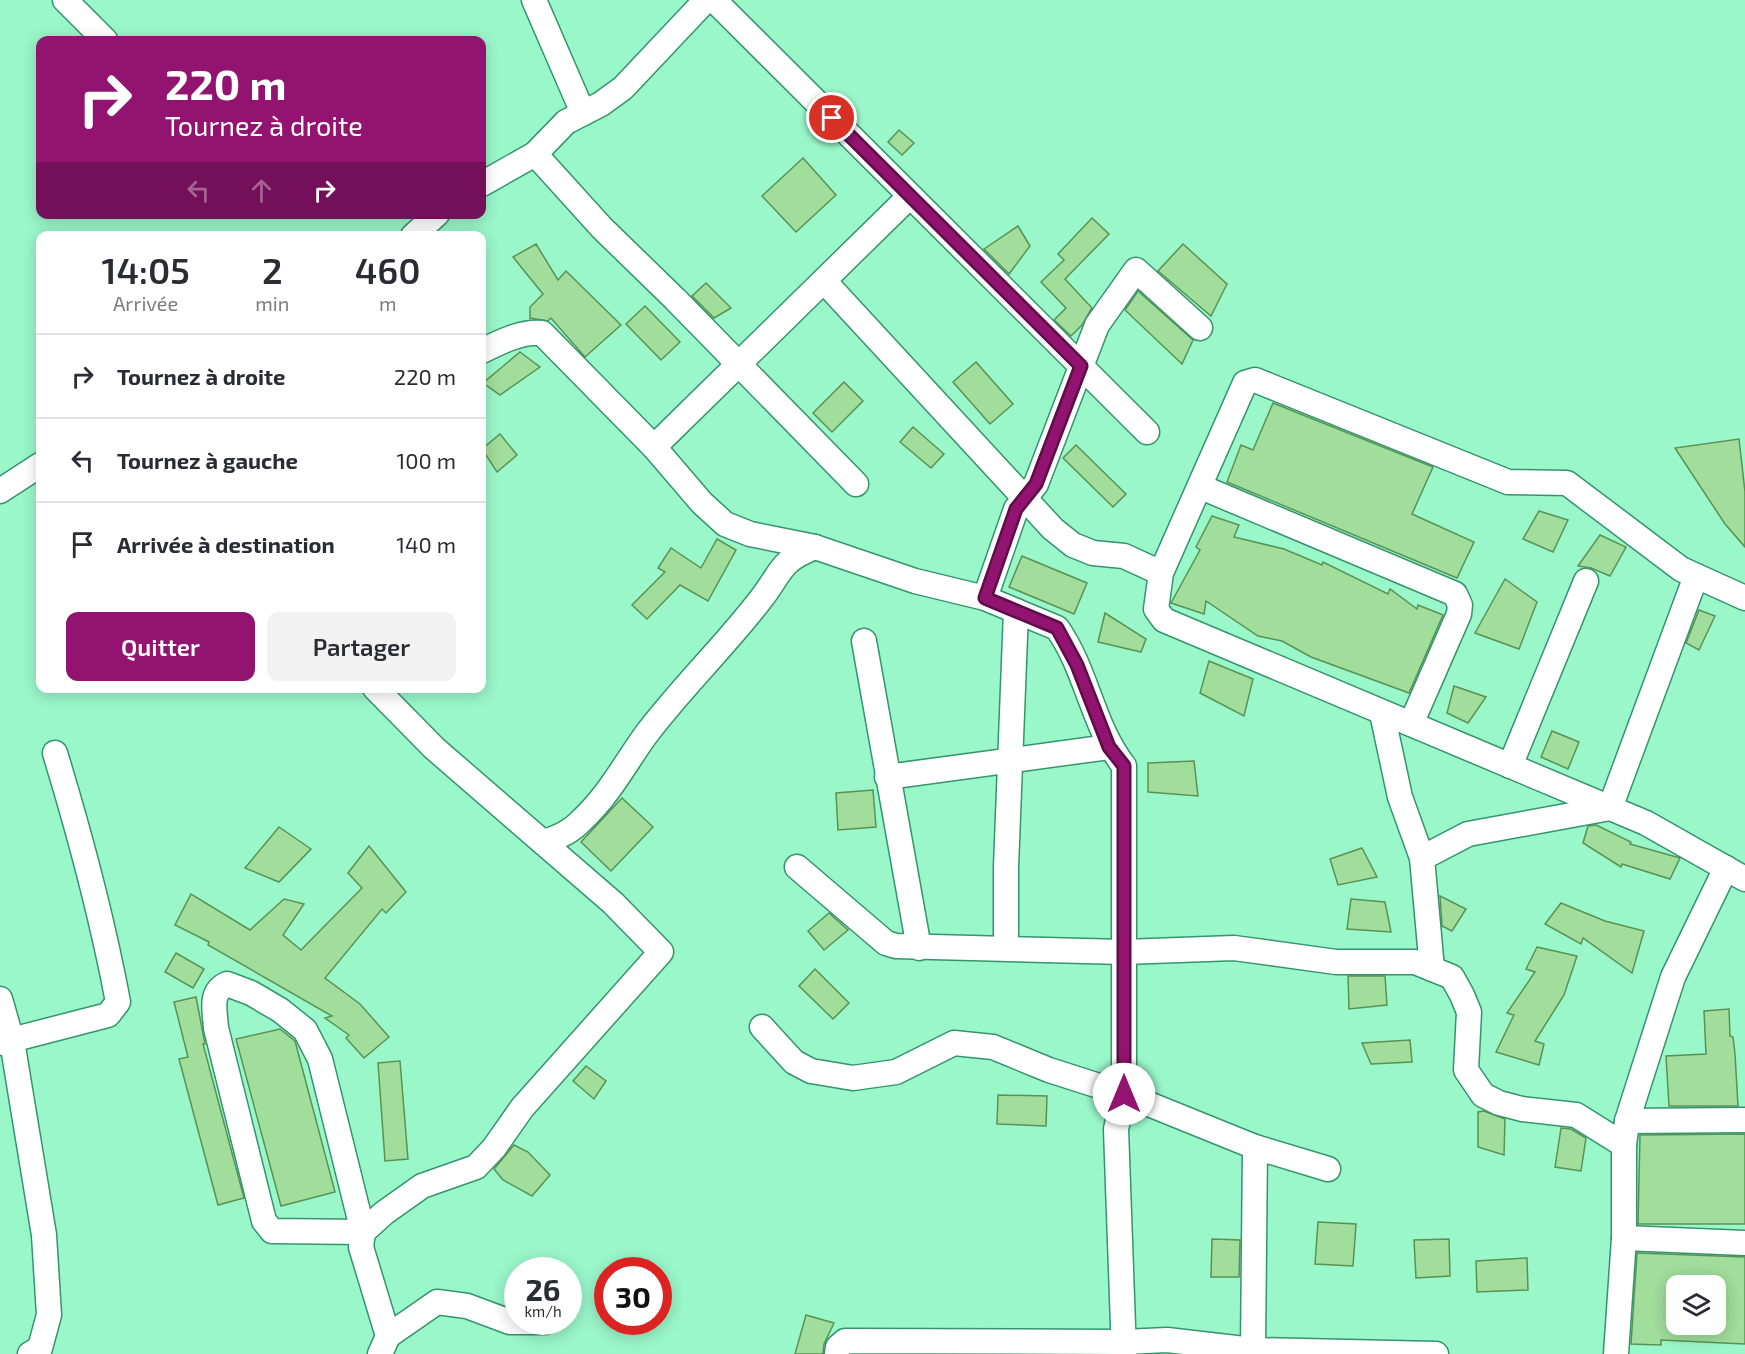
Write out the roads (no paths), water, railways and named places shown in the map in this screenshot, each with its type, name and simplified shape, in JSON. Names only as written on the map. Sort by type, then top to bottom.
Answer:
[{"type":"street","points":[[64,0],[101,36]]},
{"type":"street","points":[[534,0],[584,113]]},
{"type":"street","points":[[486,182],[535,154],[566,122],[623,88],[706,0]]},
{"type":"street","points":[[714,0],[1147,432]]},
{"type":"street","points":[[535,154],[602,228],[675,299],[856,484]]},
{"type":"street","points":[[654,447],[910,196]]},
{"type":"street","points":[[418,231],[432,219]]},
{"type":"street","points":[[985,598],[1016,509],[1036,484],[1097,325],[1136,270],[1200,328]]},
{"type":"street","points":[[824,281],[1053,529],[1073,545],[1093,553],[1124,556],[1161,573]]},
{"type":"street","points":[[486,349],[532,332],[542,333],[654,447],[702,503],[725,524],[750,534],[815,547],[915,581],[985,598],[1057,628],[1077,665],[1109,747],[1124,766],[1124,1094],[1116,1129],[1124,1348]]},
{"type":"street","points":[[1616,1354],[1624,1238],[1626,1133],[1673,976],[1736,873],[1646,823],[1164,620],[1156,609],[1161,573],[1201,488],[1245,383],[1255,380],[1508,482],[1567,483],[1681,569],[1745,598]]},
{"type":"street","points":[[0,491],[36,468]]},
{"type":"street","points":[[1201,488],[1455,594],[1460,605],[1459,614],[1411,724]]},
{"type":"street","points":[[543,842],[559,838],[583,820],[608,790],[646,735],[762,598],[781,567],[794,555],[815,547]]},
{"type":"street","points":[[1610,808],[1696,576]]},
{"type":"street","points":[[1510,766],[1586,581]]},
{"type":"street","points":[[1006,947],[1016,611]]},
{"type":"street","points":[[864,641],[919,948]]},
{"type":"street","points":[[380,693],[434,748],[612,903],[661,952],[522,1108],[494,1148],[476,1167],[422,1186],[384,1213],[363,1232],[272,1231],[264,1221],[216,1028],[214,997],[219,988],[227,984],[243,989],[280,1010],[306,1030],[320,1059],[363,1232],[361,1247],[384,1345],[437,1302],[467,1306],[504,1320]]},
{"type":"street","points":[[1383,712],[1400,796],[1422,858],[1432,969]]},
{"type":"street","points":[[887,777],[1109,747]]},
{"type":"street","points":[[6,1042],[108,1015],[118,1002],[106,939],[82,840],[55,753]]},
{"type":"street","points":[[1422,858],[1468,834],[1610,808]]},
{"type":"street","points":[[797,867],[886,943],[919,948],[1006,947],[1124,952],[1234,948],[1336,962],[1415,962],[1452,977],[1468,1012],[1466,1070],[1483,1095],[1499,1103],[1522,1109],[1576,1115],[1626,1133],[1745,1119]]},
{"type":"street","points":[[0,999],[6,1042],[44,1235],[49,1315],[40,1348],[30,1354]]},
{"type":"street","points":[[762,1027],[794,1062],[810,1071],[831,1075],[866,1078],[896,1072],[954,1043],[972,1043],[993,1047],[1049,1070],[1124,1094],[1255,1147],[1328,1169]]},
{"type":"street","points":[[1255,1147],[1262,1352]]},
{"type":"street","points":[[1624,1238],[1745,1243]]},
{"type":"street","points":[[837,1354],[838,1347],[845,1341],[1124,1348],[1167,1340],[1262,1352],[1436,1354]]}]
